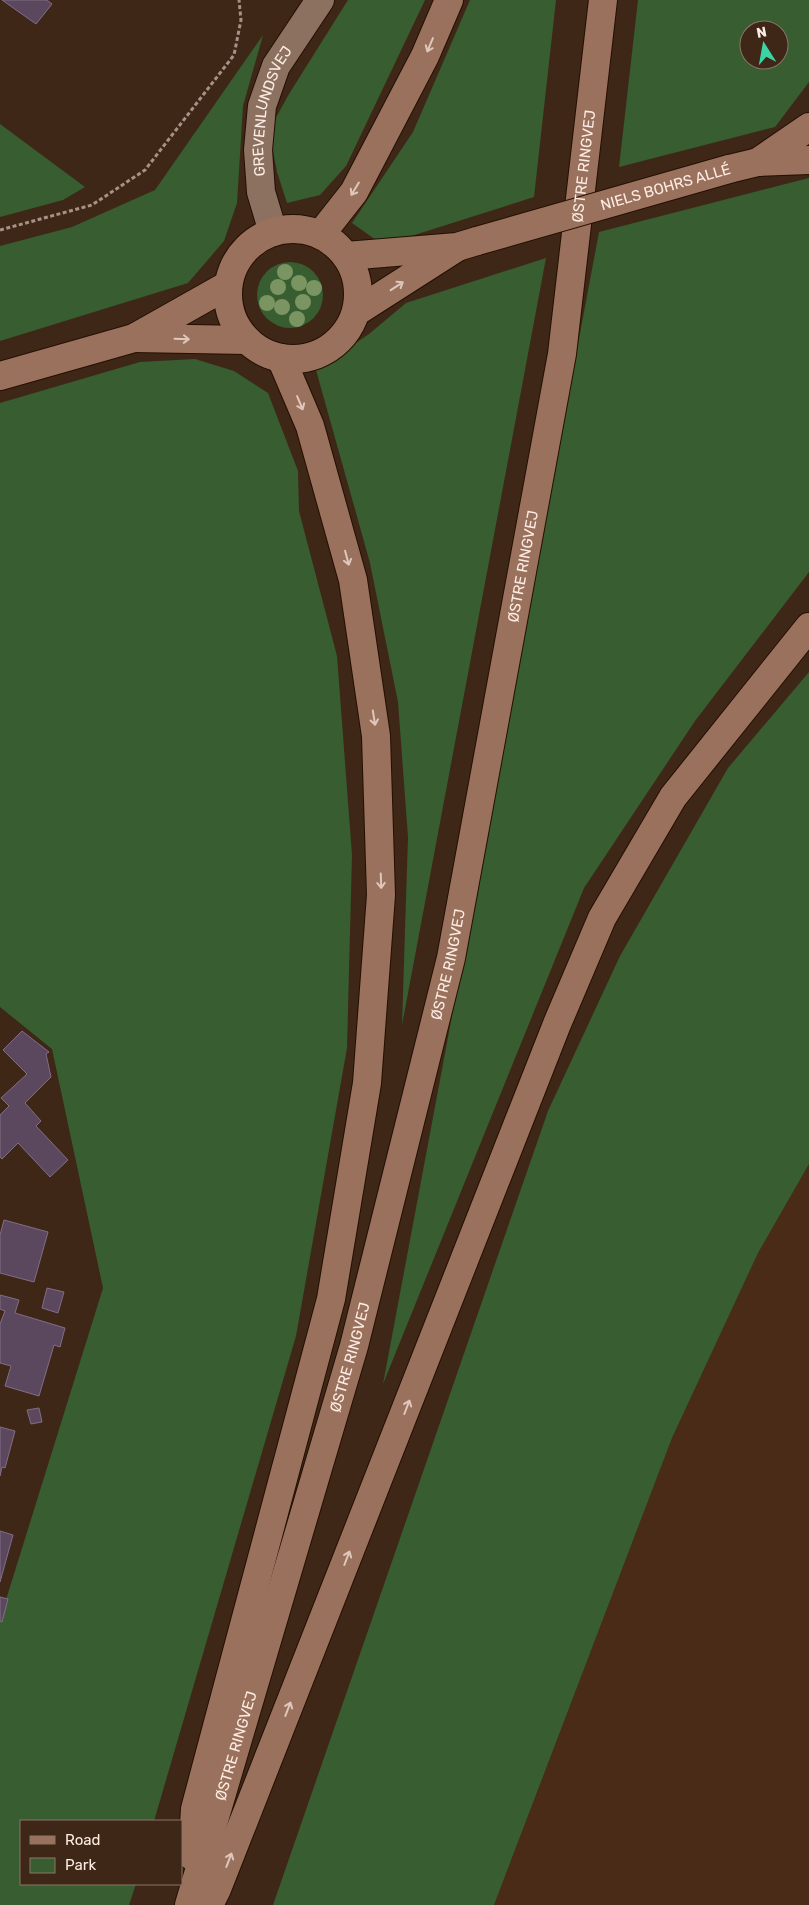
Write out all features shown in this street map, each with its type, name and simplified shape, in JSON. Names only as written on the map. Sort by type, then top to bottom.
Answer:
[{"type":"main road","points":[[321,234],[354,192],[425,56],[449,0]]},
{"type":"main road","name":"ØSTRE RINGVEJ","points":[[196,1904],[354,1346],[450,958],[562,354],[603,0]]},
{"type":"main road","name":"NIELS BOHRS ALLÉ","points":[[758,162],[809,127]]},
{"type":"main road","name":"NIELS BOHRS ALLÉ","points":[[346,256],[467,244],[729,169],[758,162],[809,160]]},
{"type":"main road","points":[[297,228],[321,234],[335,244],[346,256],[356,277],[358,289],[356,312],[345,334],[327,349],[305,358],[281,358],[268,354],[247,340],[237,328],[231,315],[228,300],[230,273],[242,252],[261,236],[297,228]]},
{"type":"main road","name":"NIELS BOHRS ALLÉ","points":[[356,312],[467,244]]},
{"type":"main road","points":[[0,376],[134,338],[228,285]]},
{"type":"main road","points":[[134,338],[247,340]]},
{"type":"main road","points":[[196,1904],[195,1809],[330,1299],[367,1083],[381,895],[376,736],[353,580],[310,426],[281,358]]},
{"type":"main road","points":[[196,1904],[217,1889],[557,1024],[602,918],[673,797],[809,627]]},
{"type":"street","name":"GREVENLUNDSVEJ","points":[[273,232],[261,192],[258,150],[262,106],[276,66],[320,0]]},
{"type":"path","points":[[0,230],[92,205],[145,170],[234,55],[241,20],[239,0]]},
{"type":"shaded area","points":[[809,1164],[809,1905],[494,1905],[672,1438],[758,1253]]},
{"type":"green space","points":[[348,0],[425,0],[346,166],[320,195],[287,203],[277,172],[269,130],[289,94]]},
{"type":"green space","points":[[470,0],[556,0],[534,197],[383,245],[352,223],[413,132]]},
{"type":"green space","points":[[638,0],[809,0],[809,82],[775,127],[619,167]]},
{"type":"green space","points":[[263,35],[243,106],[237,203],[224,241],[188,283],[0,341],[0,246],[72,227],[155,190]]},
{"type":"green space","points":[[0,124],[85,187],[63,200],[0,217]]},
{"type":"green space","points":[[809,178],[809,572],[695,721],[584,888],[383,1384],[599,232]]},
{"type":"green space","points":[[546,258],[402,1025],[408,837],[398,702],[370,563],[316,370],[369,334],[406,303]]},
{"type":"green space","points":[[290,262],[303,265],[313,272],[320,282],[323,295],[320,308],[313,318],[303,325],[290,328],[277,325],[267,318],[260,308],[257,295],[260,282],[267,272],[277,265]]},
{"type":"green space","points":[[195,359],[234,371],[268,393],[298,471],[299,511],[337,656],[352,855],[347,1048],[296,1336],[154,1820],[20,1820],[20,1885],[136,1885],[129,1905],[0,1905],[0,1619],[103,1288],[52,1049],[0,1007],[0,403],[140,362]]},
{"type":"green space","points":[[809,672],[809,1164],[758,1253],[672,1438],[494,1905],[273,1905],[548,1111],[620,956],[728,768]]},
{"type":"building","points":[[2,0],[47,0],[52,4],[36,24]]},
{"type":"building","points":[[22,1031],[49,1052],[46,1054],[51,1077],[25,1103],[41,1121],[36,1126],[68,1160],[50,1177],[18,1143],[2,1159],[0,1157],[0,1115],[9,1106],[1,1098],[27,1074],[3,1050]]},
{"type":"building","points":[[4,1220],[48,1232],[34,1282],[0,1273],[0,1235]]},
{"type":"building","points":[[47,1288],[64,1292],[58,1313],[42,1308]]},
{"type":"building","points":[[0,1295],[19,1300],[15,1313],[65,1328],[60,1347],[54,1345],[39,1396],[5,1386],[11,1366],[0,1363],[0,1324],[5,1311],[0,1309]]},
{"type":"building","points":[[39,1408],[42,1422],[31,1424],[27,1410]]},
{"type":"building","points":[[0,1427],[15,1431],[5,1468],[2,1467],[0,1476]]},
{"type":"building","points":[[0,1531],[13,1535],[0,1582]]},
{"type":"building","points":[[0,1597],[8,1599],[2,1622],[0,1621]]}]
